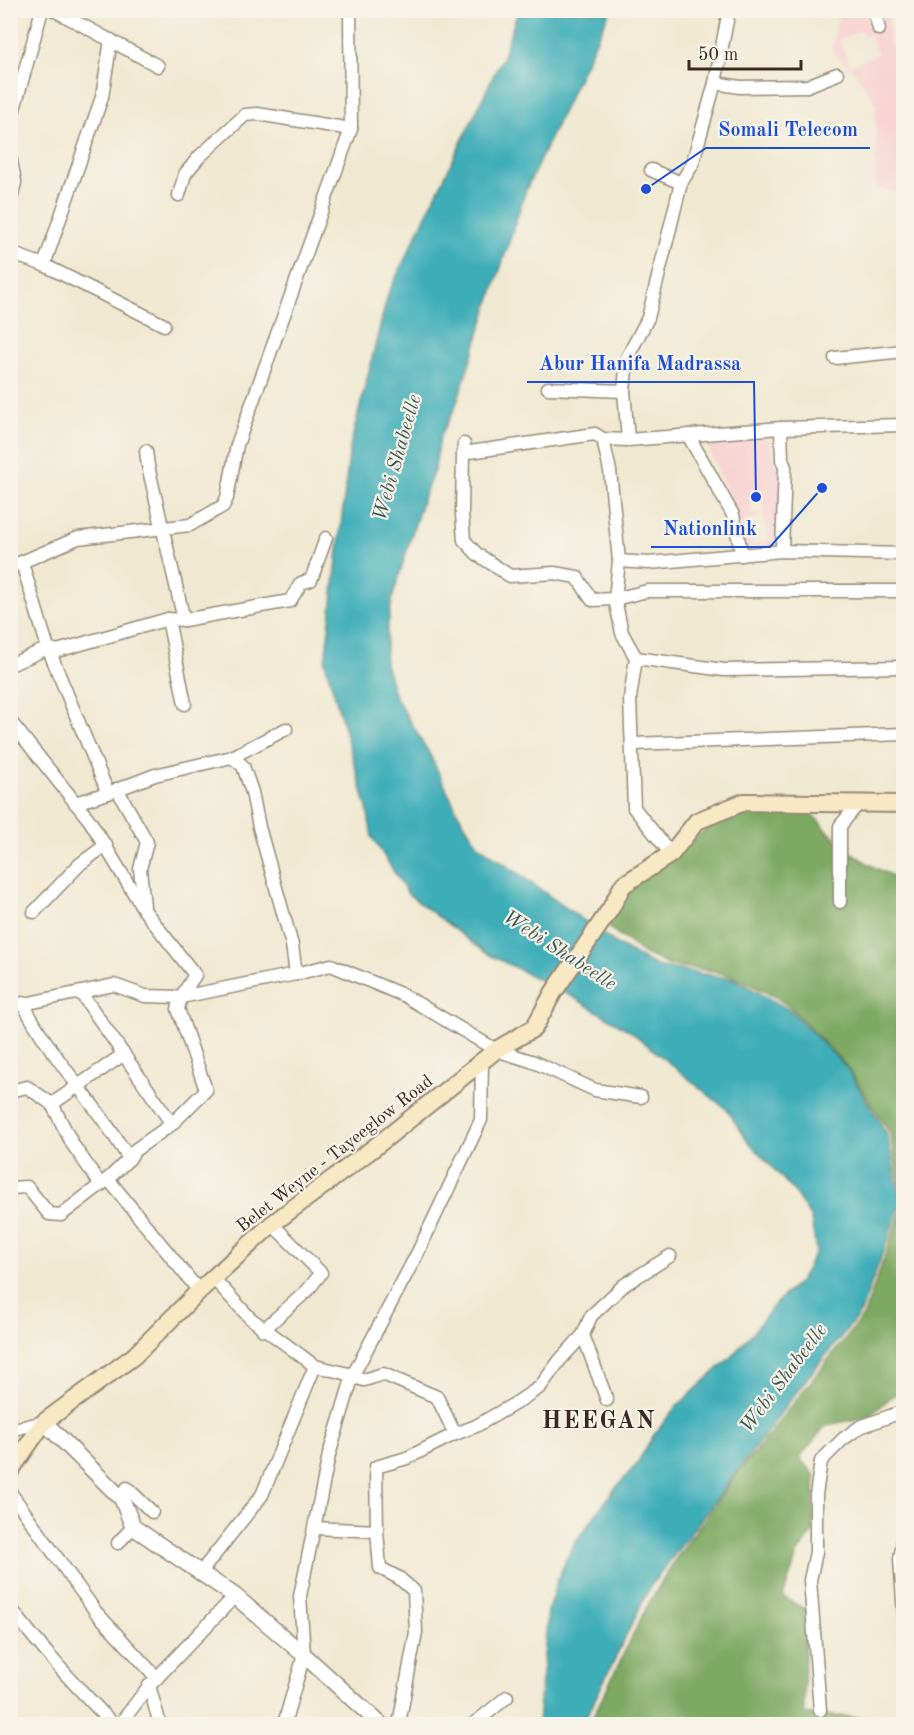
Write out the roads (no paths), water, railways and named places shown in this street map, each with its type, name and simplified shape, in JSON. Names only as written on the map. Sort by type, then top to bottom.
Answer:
[{"type":"main road","points":[[670,854],[698,821],[744,802],[903,804]]},
{"type":"main road","name":"Belet Weyne - Tayeeglow Road","points":[[10,1471],[44,1422],[134,1356],[199,1291],[272,1224],[375,1148],[496,1050],[534,1028],[553,993],[611,908],[623,885],[670,854]]},
{"type":"street","points":[[10,123],[42,10]]},
{"type":"street","points":[[54,10],[158,66]]},
{"type":"street","points":[[144,910],[140,869],[147,842],[113,791],[48,648],[16,565],[78,538],[190,525],[223,506],[227,498],[237,445],[351,129],[350,10]]},
{"type":"street","points":[[628,440],[624,391],[627,358],[648,318],[681,183],[692,165],[715,83],[729,10]]},
{"type":"street","points":[[873,10],[879,29]]},
{"type":"street","points":[[44,265],[102,97],[111,40]]},
{"type":"street","points":[[715,83],[740,87],[807,86],[837,74]]},
{"type":"street","points":[[179,195],[185,174],[199,157],[245,115],[257,114],[351,129]]},
{"type":"street","points":[[10,156],[15,182],[10,204]]},
{"type":"street","points":[[651,170],[681,183]]},
{"type":"street","points":[[10,253],[44,265],[164,325]]},
{"type":"street","points":[[835,358],[903,351]]},
{"type":"street","points":[[548,388],[624,391]]},
{"type":"street","points":[[903,425],[781,428],[628,440],[603,439],[596,435],[463,448],[462,514],[464,540],[477,554],[510,576],[554,573],[577,578],[592,600],[615,599],[647,591],[903,591]]},
{"type":"street","points":[[781,428],[782,460],[785,467],[782,551]]},
{"type":"street","points":[[688,435],[733,515],[742,555]]},
{"type":"street","points":[[603,439],[610,471],[619,561],[615,599],[622,633],[636,658],[630,699],[634,808],[670,854]]},
{"type":"street","points":[[146,451],[184,620]]},
{"type":"street","points":[[10,665],[48,648],[57,651],[168,619],[184,620],[290,601],[301,583],[310,580],[326,538]]},
{"type":"street","points":[[619,561],[649,563],[782,551],[903,554]]},
{"type":"street","points":[[168,619],[185,704]]},
{"type":"street","points":[[636,658],[724,670],[903,667]]},
{"type":"street","points":[[10,721],[90,820],[144,910],[195,975],[181,997],[178,1008],[206,1090],[172,1124],[135,1150],[105,1182],[61,1215],[49,1214],[27,1186],[10,1188]]},
{"type":"street","points":[[75,803],[155,775],[232,757],[286,729]]},
{"type":"street","points":[[633,744],[903,735]]},
{"type":"street","points":[[232,757],[243,766],[252,792],[259,827],[292,945],[296,974]]},
{"type":"street","points":[[840,902],[840,826],[858,804]]},
{"type":"street","points":[[34,912],[80,864],[106,845]]},
{"type":"street","points":[[10,1007],[114,985],[144,996],[181,997],[331,965],[405,996],[496,1050],[534,1062],[595,1090],[641,1097]]},
{"type":"street","points":[[81,993],[172,1124]]},
{"type":"street","points":[[23,1003],[32,1020],[129,1159]]},
{"type":"street","points":[[52,1104],[124,1054]]},
{"type":"street","points":[[284,1725],[304,1655],[300,1596],[329,1455],[353,1375],[417,1254],[481,1120],[482,1062]]},
{"type":"street","points":[[10,1091],[27,1087],[52,1104],[73,1145],[199,1291]]},
{"type":"street","points":[[264,1330],[308,1290],[321,1273],[272,1224]]},
{"type":"street","points":[[399,1725],[416,1632],[414,1591],[399,1578],[380,1568],[376,1467],[407,1458],[476,1425],[540,1387],[583,1335],[591,1316],[624,1285],[670,1256]]},
{"type":"street","points":[[214,1279],[250,1318],[315,1366],[364,1380],[383,1374],[437,1397],[455,1434]]},
{"type":"street","points":[[583,1335],[607,1400]]},
{"type":"street","points":[[200,1573],[262,1495],[315,1366]]},
{"type":"street","points":[[820,1710],[810,1580],[816,1552],[816,1495],[821,1461],[843,1439],[860,1427],[903,1411]]},
{"type":"street","points":[[10,1430],[44,1422],[152,1512]]},
{"type":"street","points":[[10,1492],[96,1612],[153,1682],[160,1725]]},
{"type":"street","points":[[127,1493],[133,1527],[235,1596],[380,1725]]},
{"type":"street","points":[[118,1544],[133,1527]]},
{"type":"street","points":[[315,1528],[377,1531]]},
{"type":"street","points":[[903,1536],[900,1559],[903,1614]]},
{"type":"street","points":[[120,1725],[153,1682],[235,1596]]},
{"type":"street","points":[[10,1607],[34,1640],[113,1725]]},
{"type":"street","points":[[474,1725],[507,1697]]},
{"type":"water","name":"Webi Shabeelle","points":[[518,11],[610,11],[526,190],[455,408],[440,437],[435,468],[422,501],[393,596],[387,629],[385,664],[395,696],[429,753],[459,815],[478,845],[621,947],[656,966],[734,979],[790,1010],[846,1067],[887,1134],[901,1203],[861,1312],[805,1381],[650,1587],[586,1718],[587,1724],[538,1724],[548,1610],[558,1578],[572,1547],[613,1491],[636,1465],[654,1435],[674,1409],[731,1357],[775,1304],[800,1281],[816,1251],[811,1218],[793,1190],[747,1140],[727,1110],[630,1031],[573,997],[486,953],[408,894],[372,837],[367,808],[325,662],[350,447],[388,294],[503,56]]},
{"type":"place","name":"Somali Telecom","points":[[646,189]]},
{"type":"place","name":"Nationlink","points":[[822,488]]},
{"type":"place","name":"Abur Hanifa Madrassa","points":[[756,497]]},
{"type":"district","name":"HEEGAN","points":[[599,1422]]}]
